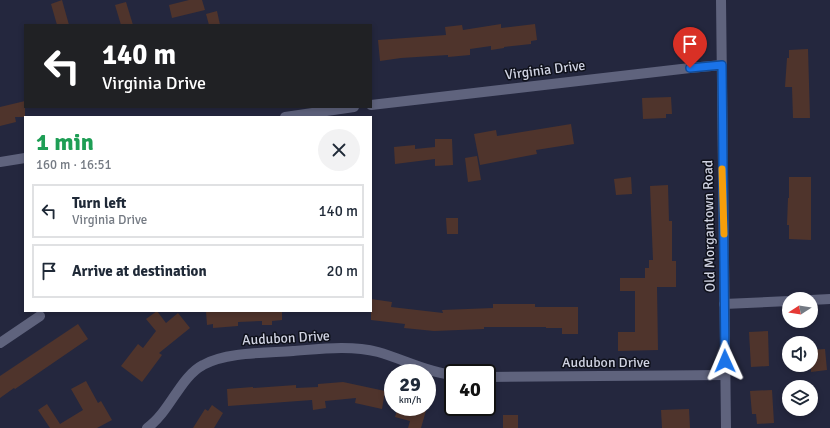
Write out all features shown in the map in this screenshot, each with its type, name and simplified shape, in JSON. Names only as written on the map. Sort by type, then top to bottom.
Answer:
[{"type":"street","name":"Old Morgantown Road","points":[[721,0],[726,428]]},
{"type":"street","name":"Virginia Drive","points":[[372,105],[722,65]]},
{"type":"street","points":[[292,116],[347,108]]},
{"type":"street","points":[[0,162],[24,158]]},
{"type":"street","points":[[818,300],[830,299]]},
{"type":"street","points":[[724,304],[782,301]]},
{"type":"street","points":[[0,342],[40,316]]},
{"type":"street","name":"Audubon Drive","points":[[147,428],[164,412],[185,382],[197,369],[212,361],[241,354],[363,349],[378,352],[434,372],[444,374]]},
{"type":"street","name":"Audubon Drive","points":[[496,378],[725,375]]},
{"type":"building","points":[[62,0],[69,24],[57,24],[51,4]]},
{"type":"building","points":[[189,0],[202,0],[205,10],[172,18],[169,5]]},
{"type":"building","points":[[126,2],[133,24],[121,24],[115,5]]},
{"type":"building","points":[[217,11],[220,24],[209,24],[206,14]]},
{"type":"building","points":[[501,24],[501,28],[535,24],[537,40],[531,41],[531,44],[491,50],[491,46],[470,49],[470,55],[401,58],[380,61],[378,40],[446,35],[445,27],[462,25],[463,30]]},
{"type":"building","points":[[808,49],[810,118],[793,118],[792,87],[785,87],[787,58],[789,58],[789,50]]},
{"type":"building","points":[[671,97],[672,114],[666,114],[666,118],[643,119],[642,98]]},
{"type":"building","points":[[24,101],[25,116],[15,117],[16,122],[0,126],[0,107]]},
{"type":"building","points":[[571,124],[574,144],[536,150],[537,154],[480,165],[474,134],[496,130],[497,136]]},
{"type":"building","points":[[435,139],[452,139],[453,165],[435,166],[435,159],[395,164],[394,147],[415,145],[415,149],[435,147]]},
{"type":"building","points":[[477,156],[481,180],[468,182],[465,158]]},
{"type":"building","points":[[631,177],[632,194],[616,195],[614,179]]},
{"type":"building","points":[[789,177],[811,177],[811,240],[789,239],[789,225],[787,225]]},
{"type":"building","points":[[668,185],[669,221],[672,221],[672,261],[676,261],[676,287],[657,287],[658,350],[618,351],[618,332],[635,332],[635,291],[620,291],[620,278],[645,278],[645,268],[649,268],[649,260],[653,260],[650,186]]},
{"type":"building","points":[[446,218],[458,218],[458,234],[447,234]]},
{"type":"building","points":[[372,299],[392,302],[391,307],[443,313],[442,310],[493,308],[493,304],[535,304],[535,307],[578,307],[578,334],[562,334],[562,328],[546,327],[484,327],[484,329],[434,331],[404,328],[405,324],[371,320]]},
{"type":"building","points":[[158,312],[166,323],[178,313],[190,328],[159,353],[162,355],[142,382],[121,366],[138,344],[143,348],[156,331],[146,319]]},
{"type":"building","points":[[206,312],[282,312],[282,320],[272,321],[272,325],[262,325],[262,321],[238,322],[238,326],[213,328],[213,324],[207,325]]},
{"type":"building","points":[[78,324],[88,339],[0,398],[0,376]]},
{"type":"building","points":[[768,331],[769,366],[751,367],[749,332]]},
{"type":"building","points":[[825,349],[827,370],[818,371],[818,350]]},
{"type":"building","points":[[86,381],[98,403],[101,401],[112,420],[97,428],[50,428],[38,410],[47,404],[60,424],[83,410],[71,389]]},
{"type":"building","points":[[343,382],[384,391],[382,409],[355,403],[356,398],[325,401],[326,408],[313,410],[312,400],[228,406],[227,389],[296,385],[296,388],[318,387],[318,384]]},
{"type":"building","points":[[772,390],[774,423],[757,424],[756,414],[752,414],[750,391]]},
{"type":"building","points":[[212,405],[223,413],[214,428],[193,428],[205,409],[208,411]]},
{"type":"building","points":[[689,409],[690,428],[662,428],[661,410]]},
{"type":"building","points":[[503,415],[518,415],[518,428],[503,428]]},
{"type":"building","points":[[424,416],[421,428],[408,428],[410,421],[395,417]]},
{"type":"slow traffic","points":[[722,169],[724,234]]},
{"type":"route","points":[[690,68],[722,65],[725,361]]}]
